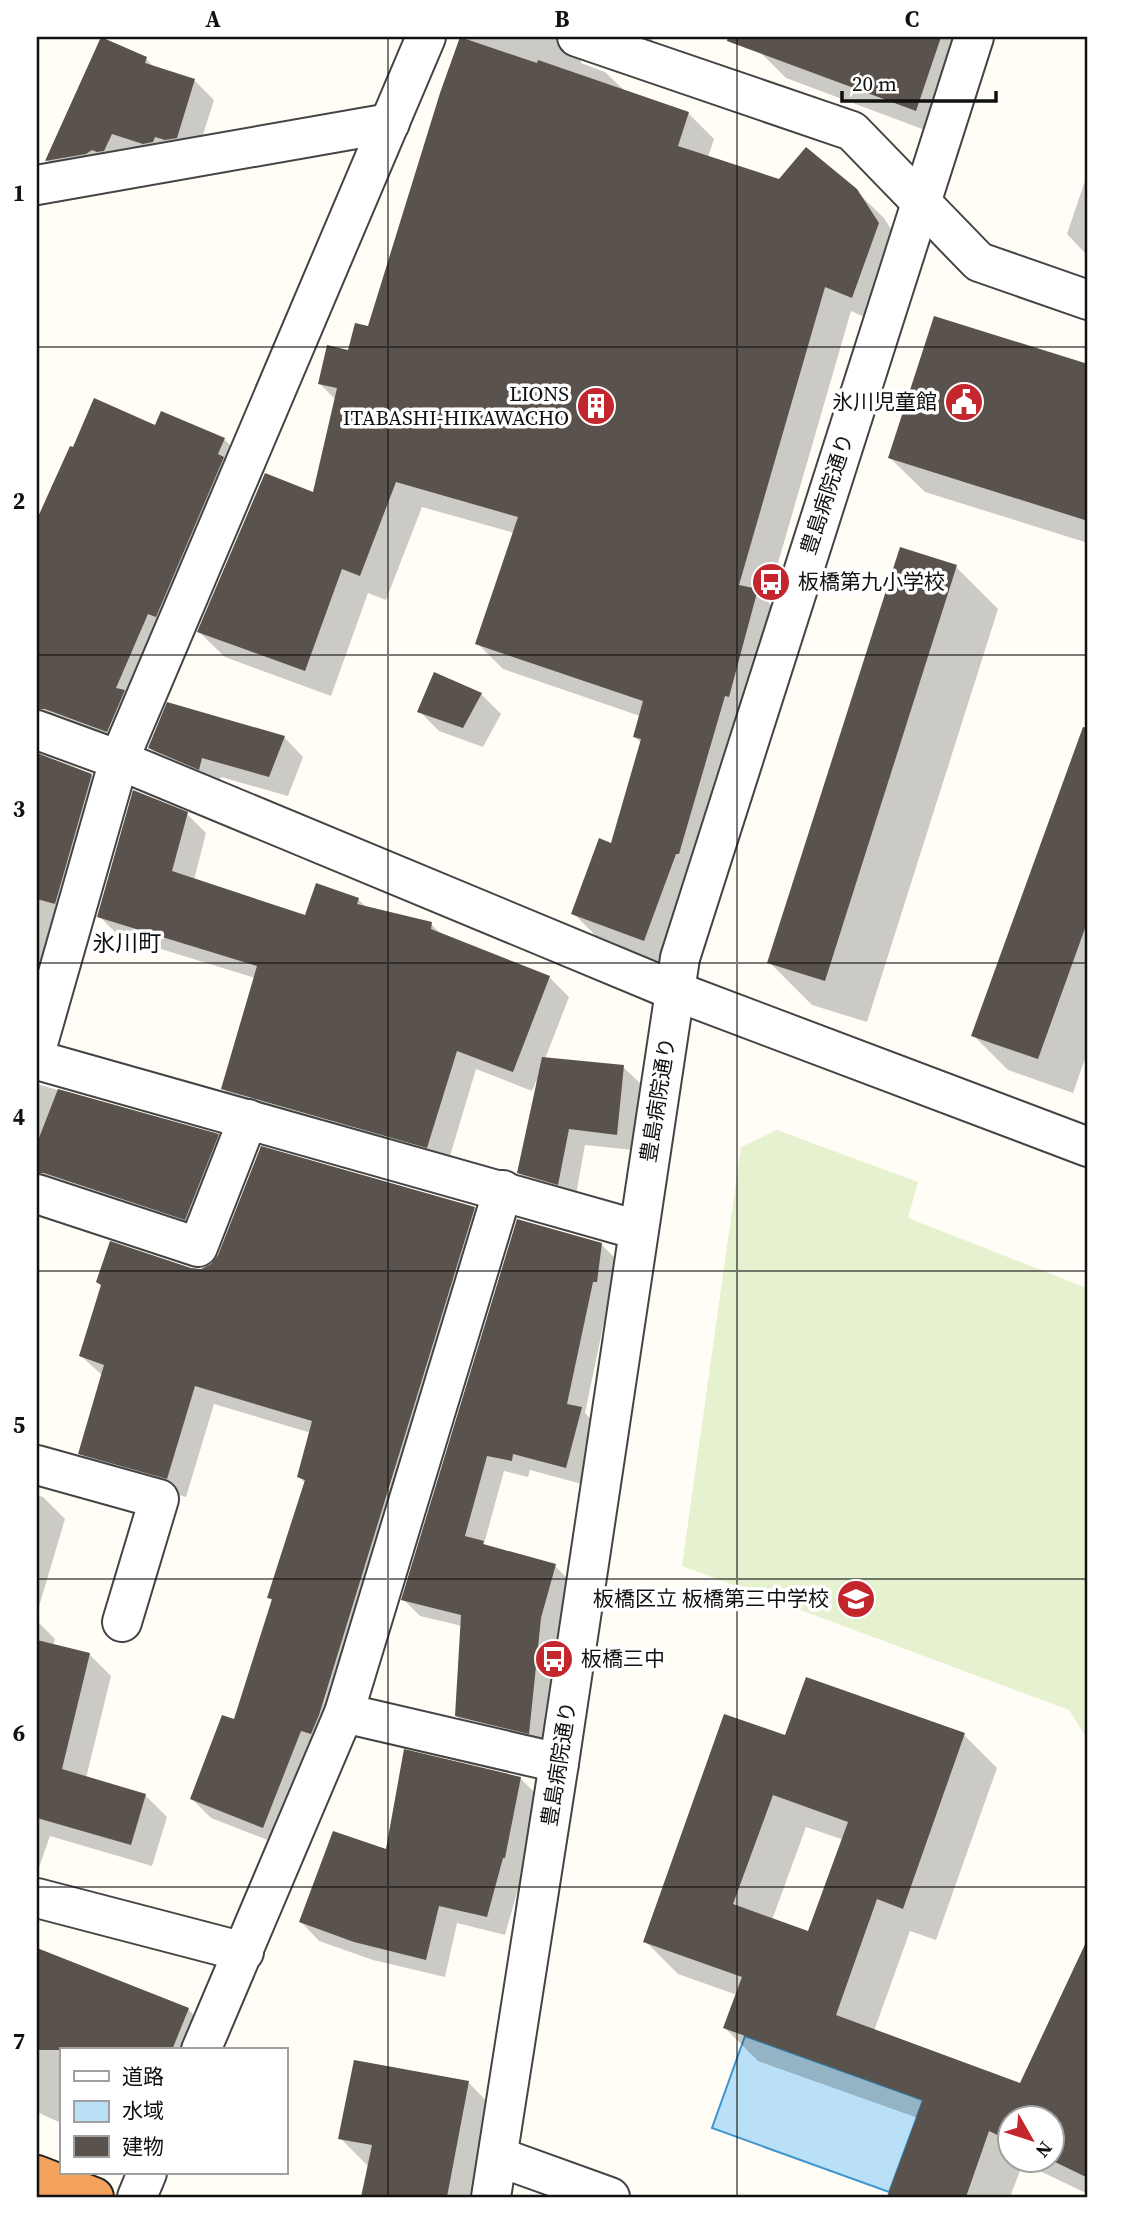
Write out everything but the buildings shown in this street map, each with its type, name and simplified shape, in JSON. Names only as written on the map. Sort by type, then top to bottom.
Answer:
[{"type":"highway","points":[[37,2175],[94,2197]]},
{"type":"street","points":[[37,1046],[119,760],[426,37]]},
{"type":"street","points":[[577,37],[852,131],[979,262],[1088,300]]},
{"type":"street","name":"豊島病院通り","points":[[491,2197],[680,958],[974,37]]},
{"type":"street","points":[[37,185],[390,123]]},
{"type":"street","points":[[37,730],[119,760],[675,991],[1088,1147]]},
{"type":"street","points":[[37,1060],[638,1230]]},
{"type":"street","points":[[37,1194],[198,1247],[248,1119]]},
{"type":"street","points":[[202,2048],[344,1713],[503,1191]]},
{"type":"street","points":[[37,1465],[159,1499],[122,1622]]},
{"type":"street","points":[[344,1713],[559,1763]]},
{"type":"street","points":[[37,1898],[244,1952]]},
{"type":"street","points":[[499,2157],[610,2197]]},
{"type":"street","points":[[137,2197],[147,2174]]},
{"type":"green space","points":[[777,1130],[918,1182],[908,1218],[1088,1287],[1088,1740],[1069,1710],[682,1566],[741,1147]]},
{"type":"water","points":[[745,2036],[923,2100],[889,2192],[712,2128]]},
{"type":"place","name":"氷川児童館","points":[[964,402]]},
{"type":"place","name":"LIONS ITABASHI-HIKAWACHO","points":[[596,406]]},
{"type":"place","name":"板橋第九小学校","points":[[771,582]]},
{"type":"place","name":"板橋区立 板橋第三中学校","points":[[856,1599]]},
{"type":"place","name":"板橋三中","points":[[554,1659]]},
{"type":"district","name":"氷川町","points":[[127,943]]}]
